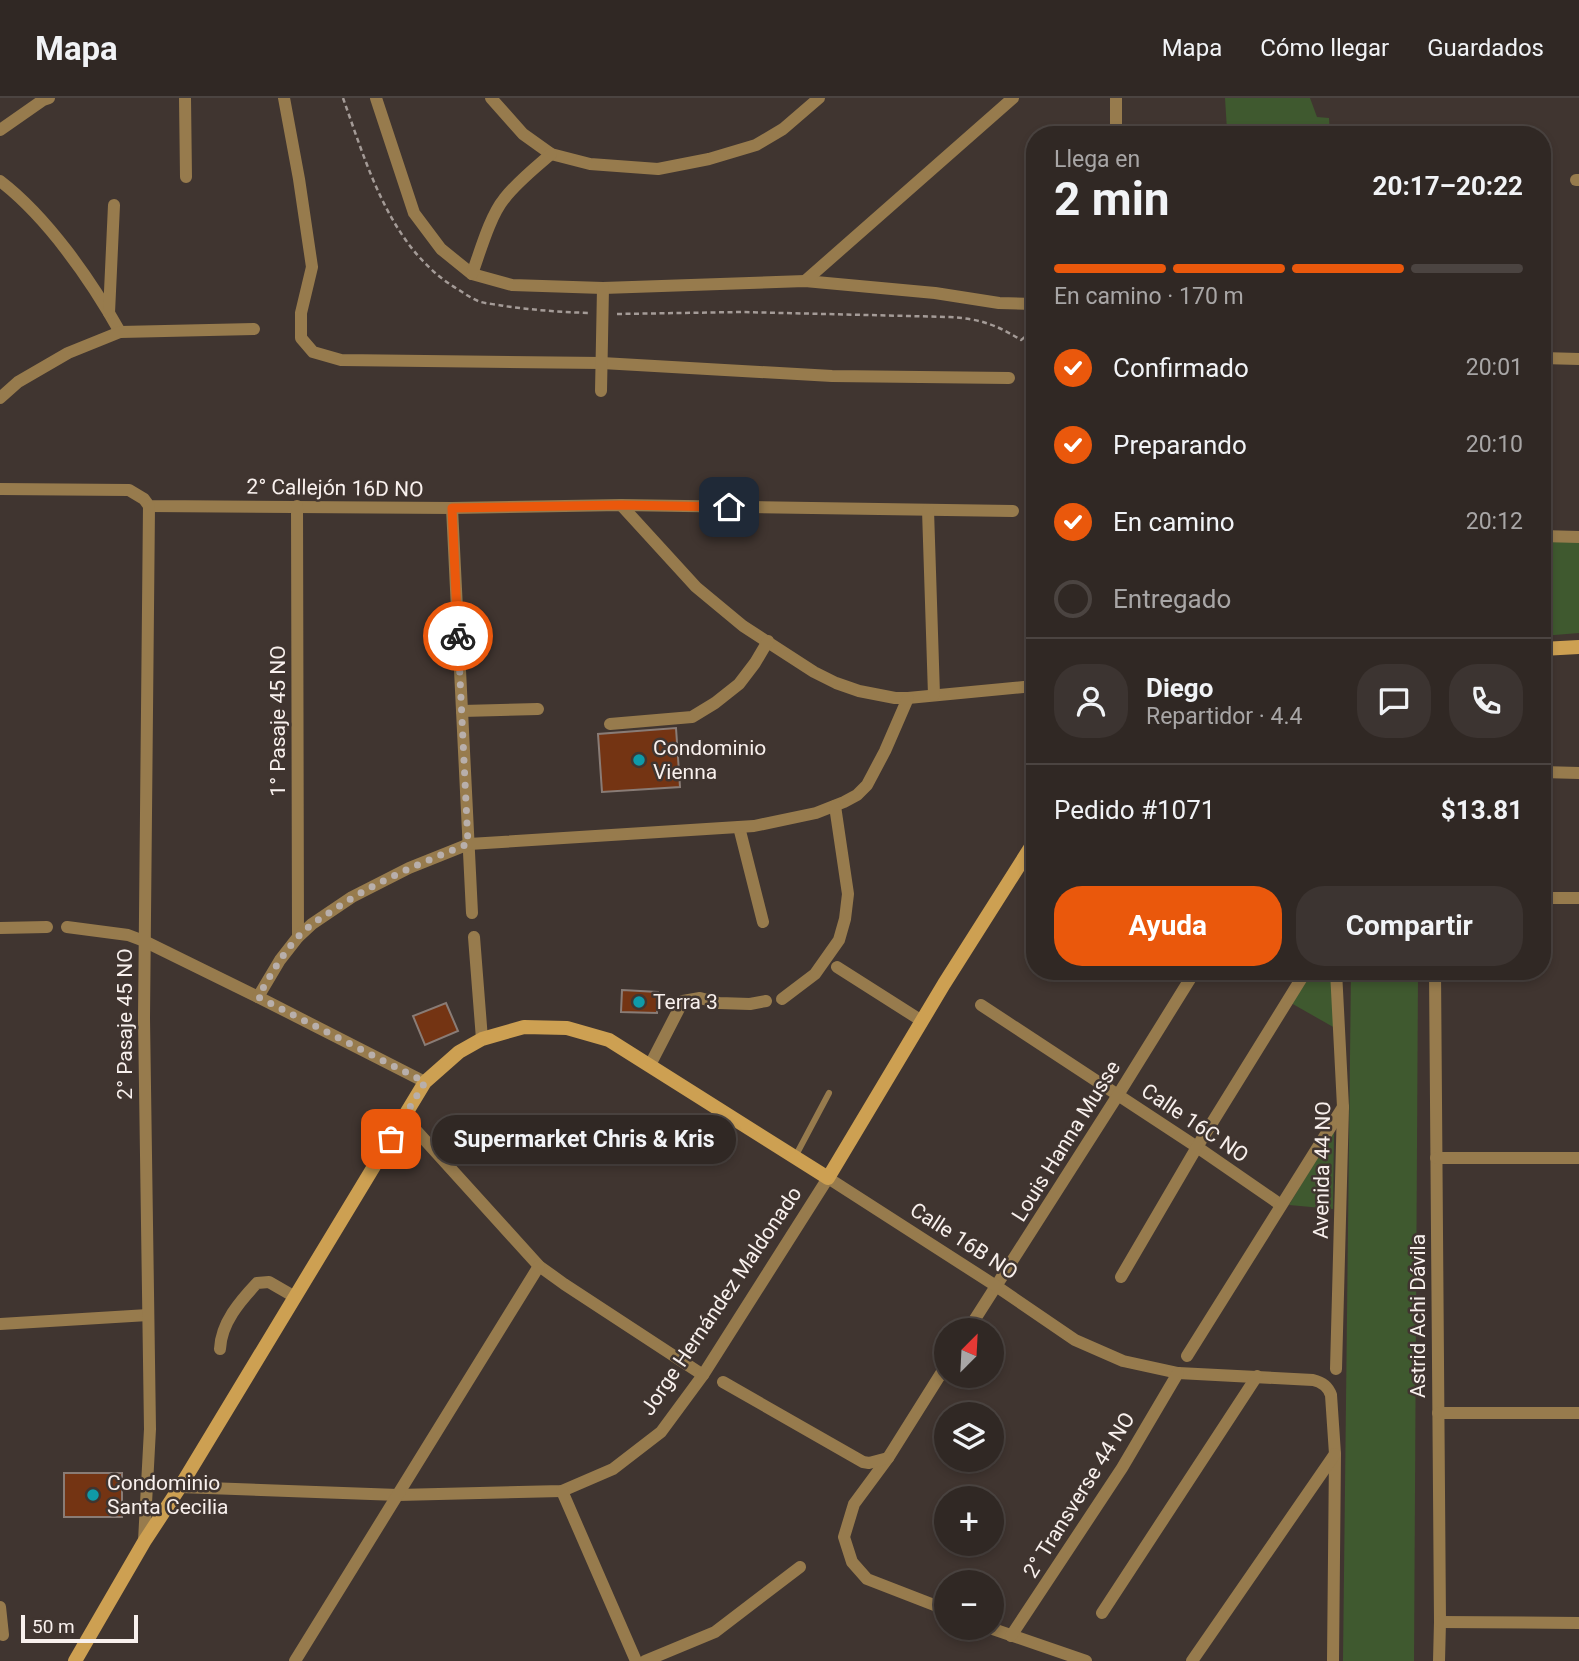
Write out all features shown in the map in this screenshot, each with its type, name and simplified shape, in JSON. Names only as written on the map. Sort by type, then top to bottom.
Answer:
[{"type":"street","points":[[185,98],[186,177]]},
{"type":"street","points":[[284,98],[312,267],[301,313],[301,338],[313,352],[341,360],[601,363],[832,376],[1009,378]]},
{"type":"street","points":[[376,98],[414,214],[441,249],[472,274],[512,285],[603,288],[806,282],[1026,304]]},
{"type":"street","points":[[491,98],[523,134],[551,154],[590,164],[658,169],[709,159],[756,145],[783,129],[820,98]]},
{"type":"street","points":[[806,282],[1013,98]]},
{"type":"street","points":[[1116,98],[1116,126]]},
{"type":"street","points":[[0,130],[45,99]]},
{"type":"street","points":[[472,274],[502,201],[551,154]]},
{"type":"street","points":[[0,181],[53,233],[89,281],[120,332]]},
{"type":"street","points":[[109,313],[114,205]]},
{"type":"street","points":[[601,391],[603,288]]},
{"type":"street","points":[[0,398],[18,382],[68,353],[120,332],[254,329]]},
{"type":"street","points":[[1551,358],[1579,359]]},
{"type":"street","name":"2° Callejón 16D NO","points":[[0,489],[129,490],[144,499],[149,506],[452,508],[621,505],[1013,511]]},
{"type":"street","points":[[621,505],[696,587],[743,626],[835,683],[895,698],[1026,687]]},
{"type":"street","name":"2° Pasaje 45 NO","points":[[144,1542],[150,1429],[144,1018],[149,506]]},
{"type":"street","name":"1° Pasaje 45 NO","points":[[297,506],[298,937]]},
{"type":"street","points":[[452,508],[472,913]]},
{"type":"street","points":[[928,510],[934,695]]},
{"type":"street","points":[[1551,536],[1579,537]]},
{"type":"street","points":[[610,724],[692,717],[715,704],[739,684],[768,641]]},
{"type":"street","points":[[1551,649],[1579,647]]},
{"type":"street","points":[[258,997],[279,960],[312,924],[352,897],[409,868],[468,844],[754,826],[816,813],[835,806],[857,795],[867,785],[908,698]]},
{"type":"street","points":[[462,712],[538,709]]},
{"type":"street","points":[[1551,772],[1579,773]]},
{"type":"street","points":[[782,999],[815,974],[839,940],[842,930],[848,894],[835,806]]},
{"type":"street","points":[[739,827],[763,922]]},
{"type":"street","name":"Jorge Hernández Maldonado","points":[[180,1487],[398,1495],[562,1491],[612,1469],[661,1432],[703,1375],[828,1178],[1026,855]]},
{"type":"street","points":[[1551,898],[1579,898]]},
{"type":"street","points":[[0,928],[47,927]]},
{"type":"street","points":[[67,928],[128,935],[144,941],[425,1082]]},
{"type":"street","points":[[474,937],[482,1039]]},
{"type":"street","points":[[837,967],[922,1021]]},
{"type":"street","name":"Louis Hanna Musse","points":[[976,1318],[1189,980]]},
{"type":"street","points":[[1121,1277],[1197,1147],[1300,980]]},
{"type":"street","name":"Avenida 44 NO","points":[[1336,980],[1343,1107],[1336,1369]]},
{"type":"street","name":"Astrid Achi Dávila","points":[[1435,980],[1440,1622],[1438,1661]]},
{"type":"street","points":[[650,1065],[684,1001],[700,998],[719,1003],[750,1004],[766,1001]]},
{"type":"street","name":"Calle 16C NO","points":[[981,1005],[1281,1205]]},
{"type":"street","name":"Calle 16B NO","points":[[75,1661],[144,1542],[425,1082],[459,1052],[482,1039],[524,1027],[567,1028],[609,1040],[996,1286],[1075,1340],[1124,1361],[1178,1373],[1320,1381],[1328,1387],[1331,1395],[1335,1454]]},
{"type":"street","points":[[1187,1356],[1343,1107]]},
{"type":"street","points":[[404,1117],[539,1266],[703,1375]]},
{"type":"street","points":[[1436,1158],[1579,1158]]},
{"type":"street","points":[[295,1661],[539,1266]]},
{"type":"street","points":[[220,1349],[221,1338],[228,1323],[241,1300],[257,1283],[269,1282],[295,1297]]},
{"type":"street","points":[[0,1324],[148,1315]]},
{"type":"street","name":"2° Transverse 44 NO","points":[[1012,1636],[1122,1468],[1178,1373]]},
{"type":"street","points":[[1102,1613],[1257,1376]]},
{"type":"street","points":[[723,1382],[863,1462],[888,1458]]},
{"type":"street","points":[[934,1385],[888,1458],[854,1504],[844,1537],[852,1562],[867,1579],[934,1605]]},
{"type":"street","points":[[1438,1413],[1579,1413]]},
{"type":"street","points":[[1192,1661],[1335,1454]]},
{"type":"street","points":[[1333,1661],[1335,1454]]},
{"type":"street","points":[[562,1491],[636,1661]]},
{"type":"street","points":[[645,1661],[715,1632],[800,1567]]},
{"type":"street","points":[[0,1607],[3,1635]]},
{"type":"street","points":[[1440,1622],[1579,1623]]},
{"type":"street","points":[[1004,1633],[1086,1661]]},
{"type":"lane","points":[[794,1157],[829,1093]]},
{"type":"green space","points":[[1225,98],[1310,98],[1317,117],[1329,118],[1329,126],[1227,126]]},
{"type":"green space","points":[[1551,538],[1579,538],[1579,633],[1551,635]]},
{"type":"green space","points":[[1305,980],[1332,980],[1335,1028],[1291,1003]]},
{"type":"green space","points":[[1351,980],[1418,980],[1414,1661],[1343,1661]]},
{"type":"green space","points":[[1334,1130],[1333,1209],[1289,1205]]},
{"type":"building","name":"Condominio Vienna","points":[[676,728],[680,787],[602,792],[598,734]]},
{"type":"building","name":"Terra 3","points":[[622,990],[658,992],[657,1013],[621,1012]]},
{"type":"building","points":[[446,1003],[458,1031],[425,1045],[413,1016]]},
{"type":"building","name":"Condominio Santa Cecilia","points":[[64,1473],[122,1473],[122,1517],[64,1517]]},
{"type":"way so far","points":[[391,1139],[425,1082],[258,997],[279,960],[312,924],[352,897],[409,868],[468,844],[458,636]]},
{"type":"place","name":"Condominio Vienna","points":[[639,760]]},
{"type":"place","name":"Terra 3","points":[[639,1002]]},
{"type":"place","name":"Supermarket Chris & Kris","points":[[391,1139]]},
{"type":"place","name":"Condominio Santa Cecilia","points":[[93,1495]]},
{"type":"route","points":[[458,636],[452,508],[621,505],[729,507]]}]
